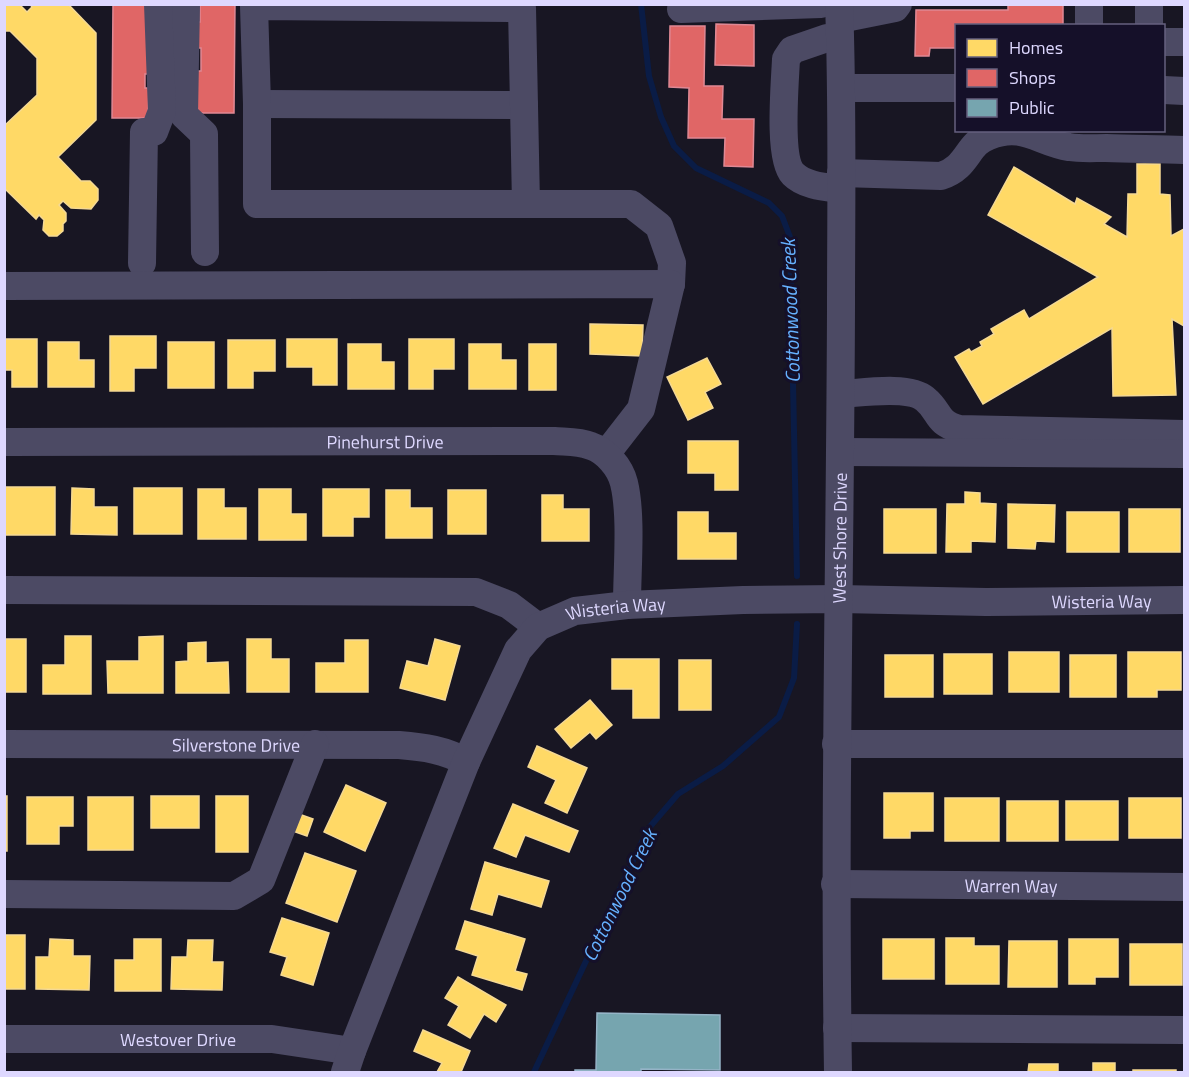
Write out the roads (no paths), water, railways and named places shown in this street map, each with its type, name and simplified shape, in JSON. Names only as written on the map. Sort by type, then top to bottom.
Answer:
[{"type":"street","points":[[142,263],[144,132],[154,132],[162,111],[158,4]]},
{"type":"street","points":[[186,4],[184,115],[204,134],[206,252]]},
{"type":"street","points":[[681,9],[835,16],[895,8],[898,4]]},
{"type":"street","points":[[1089,4],[1089,24]]},
{"type":"street","points":[[1149,4],[1149,24]]},
{"type":"street","points":[[526,204],[522,8],[254,6],[257,204],[526,204],[631,204],[659,226],[672,263],[671,284],[641,409],[606,454],[624,482],[627,513],[627,605]]},
{"type":"street","points":[[835,16],[827,39],[792,50],[786,59],[784,145],[787,161],[793,174],[813,185],[841,181],[941,176],[953,172],[962,164],[981,140],[990,135],[1010,132],[1025,132],[1068,147],[1185,150]]},
{"type":"street","name":"West Shore Drive","points":[[835,16],[841,88],[840,599],[835,884],[838,1072]]},
{"type":"street","points":[[1165,42],[1185,42]]},
{"type":"street","points":[[841,88],[955,88]]},
{"type":"street","points":[[1165,90],[1185,91]]},
{"type":"street","points":[[257,104],[524,105]]},
{"type":"street","points":[[4,286],[671,284]]},
{"type":"street","points":[[841,393],[918,394],[926,399],[946,425],[959,429],[1185,434]]},
{"type":"street","name":"Pinehurst Drive","points":[[4,442],[554,441],[585,444],[606,454]]},
{"type":"street","points":[[840,452],[1185,454]]},
{"type":"street","points":[[4,590],[476,592],[509,605],[538,627]]},
{"type":"street","name":"Wisteria Way","points":[[348,1062],[466,762],[518,650],[538,627],[575,611],[627,605],[743,600],[986,602],[1185,600]]},
{"type":"street","name":"Silverstone Drive","points":[[4,744],[315,744],[424,747],[450,753],[466,762]]},
{"type":"street","points":[[4,894],[234,896],[261,880],[315,744]]},
{"type":"street","points":[[836,744],[1185,744]]},
{"type":"street","name":"Warren Way","points":[[835,884],[1185,887]]},
{"type":"street","points":[[837,1028],[1185,1030]]},
{"type":"street","name":"Westover Drive","points":[[4,1039],[272,1039],[348,1062]]},
{"type":"waterway","name":"Cottonwood Creek","points":[[641,4],[649,76],[661,117],[674,146],[696,168],[769,203],[782,216],[790,237],[797,576]]},
{"type":"waterway","name":"Cottonwood Creek","points":[[534,1072],[648,829],[678,794],[723,766],[779,717],[794,678],[797,624]]}]
